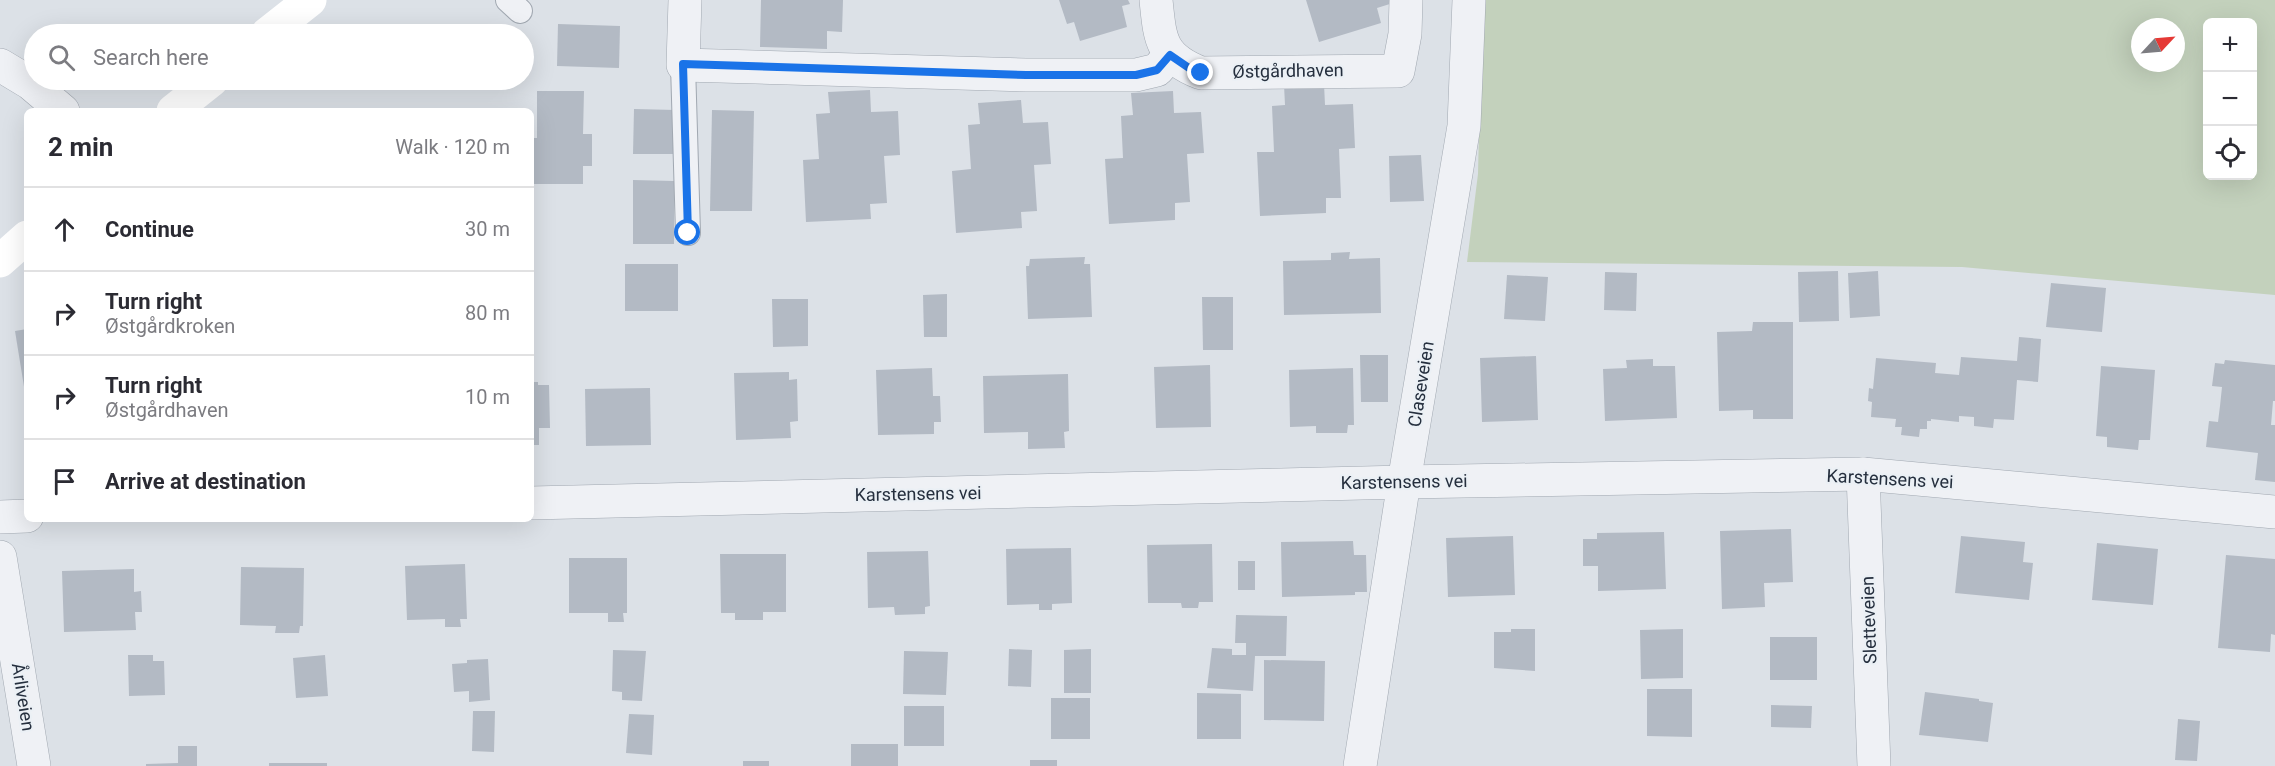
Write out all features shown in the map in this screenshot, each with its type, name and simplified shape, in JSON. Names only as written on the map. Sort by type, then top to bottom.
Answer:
[{"type":"street","points":[[280,24],[310,0]]},
{"type":"street","points":[[685,0],[683,64],[1026,75],[1136,75],[1157,70],[1170,55],[1162,44],[1156,0]]},
{"type":"street","name":"Østgårdhaven","points":[[1170,55],[1201,73],[1398,71],[1405,34],[1406,0]]},
{"type":"street","name":"Claseveien","points":[[1360,766],[1404,482],[1464,126],[1469,0]]},
{"type":"street","points":[[0,65],[24,79]]},
{"type":"street","points":[[38,90],[59,108]]},
{"type":"street","points":[[177,108],[199,90]]},
{"type":"street","points":[[0,261],[24,240]]},
{"type":"street","name":"Karstensens vei","points":[[534,503],[1404,482],[1863,474],[2275,512]]},
{"type":"street","name":"Sletteveien","points":[[1863,474],[1874,766]]},
{"type":"street","points":[[0,517],[24,516]]},
{"type":"street","name":"Årliveien","points":[[0,557],[34,766]]},
{"type":"lane","points":[[683,64],[688,233]]},
{"type":"green space","points":[[1482,0],[2275,0],[2275,295],[1962,267],[1467,262],[1478,174]]},
{"type":"building","points":[[761,0],[843,0],[842,32],[827,31],[827,49],[760,47]]},
{"type":"building","points":[[1059,0],[1128,0],[1130,4],[1122,6],[1127,27],[1080,41],[1074,22],[1067,24]]},
{"type":"building","points":[[1306,0],[1391,0],[1393,3],[1377,8],[1381,23],[1319,42]]},
{"type":"building","points":[[558,24],[620,26],[619,68],[557,66]]},
{"type":"building","points":[[1324,84],[1325,105],[1353,104],[1355,148],[1339,149],[1341,198],[1326,198],[1326,213],[1260,216],[1257,152],[1274,152],[1272,106],[1285,105],[1284,85]]},
{"type":"building","points":[[870,90],[871,112],[898,111],[900,155],[884,156],[887,203],[870,204],[871,219],[806,222],[803,160],[819,159],[816,114],[830,113],[828,92]]},
{"type":"building","points":[[537,91],[584,91],[583,134],[592,134],[592,166],[583,166],[583,184],[534,184],[534,138],[537,138]]},
{"type":"building","points":[[1173,91],[1174,113],[1201,112],[1204,153],[1187,154],[1190,202],[1175,203],[1175,220],[1109,224],[1105,159],[1123,158],[1121,116],[1133,115],[1131,93]]},
{"type":"building","points":[[1021,100],[1023,123],[1048,122],[1051,164],[1034,165],[1037,211],[1021,212],[1022,228],[956,233],[952,171],[971,169],[968,125],[980,124],[978,103]]},
{"type":"building","points":[[634,109],[676,110],[675,154],[633,154]]},
{"type":"building","points":[[712,110],[754,111],[752,211],[710,211]]},
{"type":"building","points":[[1421,155],[1424,201],[1390,202],[1389,156]]},
{"type":"building","points":[[633,180],[674,181],[674,244],[633,244]]},
{"type":"building","points":[[1350,252],[1349,259],[1380,258],[1381,313],[1284,315],[1283,261],[1331,260],[1331,253]]},
{"type":"building","points":[[1085,257],[1084,264],[1090,264],[1092,317],[1028,319],[1026,266],[1029,266],[1030,259]]},
{"type":"building","points":[[625,264],[678,264],[678,311],[625,311]]},
{"type":"building","points":[[1838,271],[1839,321],[1799,322],[1798,272]]},
{"type":"building","points":[[1878,271],[1880,316],[1850,318],[1848,273]]},
{"type":"building","points":[[1605,272],[1637,273],[1636,311],[1604,310]]},
{"type":"building","points":[[1507,275],[1548,277],[1545,321],[1504,319]]},
{"type":"building","points":[[2051,283],[2106,288],[2102,332],[2046,327]]},
{"type":"building","points":[[947,294],[947,337],[924,337],[923,295]]},
{"type":"building","points":[[1202,297],[1233,297],[1233,350],[1203,350]]},
{"type":"building","points":[[772,299],[808,299],[808,346],[773,347]]},
{"type":"building","points":[[1753,322],[1793,322],[1793,419],[1753,419],[1753,410],[1719,411],[1717,332],[1752,331]]},
{"type":"building","points":[[24,330],[24,387],[15,331]]},
{"type":"building","points":[[2019,337],[2041,339],[2038,382],[2017,380],[2014,420],[1994,419],[1993,428],[1974,426],[1974,417],[1959,416],[1959,422],[1931,419],[1927,421],[1927,429],[1920,429],[1919,437],[1901,435],[1902,427],[1895,427],[1896,419],[1871,417],[1872,402],[1868,401],[1869,388],[1873,389],[1876,358],[1936,363],[1935,373],[1959,375],[1961,357],[2017,361]]},
{"type":"building","points":[[1360,355],[1388,355],[1388,402],[1361,402]]},
{"type":"building","points":[[1536,356],[1538,420],[1482,422],[1480,358]]},
{"type":"building","points":[[1653,359],[1653,366],[1675,366],[1677,418],[1605,421],[1603,369],[1627,368],[1626,360]]},
{"type":"building","points":[[2225,360],[2275,365],[2275,401],[2273,401],[2271,425],[2275,425],[2275,482],[2255,480],[2258,453],[2206,447],[2209,421],[2218,422],[2220,406],[2222,387],[2212,386],[2215,363],[2224,364]]},
{"type":"building","points":[[1210,365],[1211,427],[1156,428],[1154,367]]},
{"type":"building","points":[[2101,366],[2155,370],[2150,440],[2139,440],[2138,450],[2107,447],[2107,437],[2096,436]]},
{"type":"building","points":[[932,368],[933,396],[940,396],[941,422],[934,422],[934,434],[878,435],[876,370]]},
{"type":"building","points":[[1353,368],[1354,425],[1348,425],[1347,433],[1316,433],[1316,426],[1290,427],[1289,370]]},
{"type":"building","points":[[789,372],[789,380],[797,379],[798,421],[790,422],[791,438],[736,440],[734,373]]},
{"type":"building","points":[[1068,374],[1069,431],[1064,432],[1065,448],[1028,449],[1028,432],[984,433],[983,376]]},
{"type":"building","points":[[534,382],[538,382],[538,385],[549,385],[550,428],[539,428],[539,445],[534,445]]},
{"type":"building","points":[[650,388],[651,445],[586,446],[585,389]]},
{"type":"building","points":[[1791,529],[1793,582],[1764,583],[1765,607],[1722,609],[1720,531]]},
{"type":"building","points":[[1664,532],[1666,589],[1598,591],[1598,566],[1583,566],[1583,539],[1597,539],[1597,533]]},
{"type":"building","points":[[1513,536],[1515,595],[1448,597],[1446,538]]},
{"type":"building","points":[[1961,536],[2025,542],[2023,562],[2033,563],[2029,600],[1955,593]]},
{"type":"building","points":[[1353,541],[1354,555],[1366,555],[1367,592],[1355,592],[1355,595],[1282,597],[1281,542]]},
{"type":"building","points":[[2097,543],[2158,549],[2153,605],[2092,600]]},
{"type":"building","points":[[1212,544],[1213,602],[1199,602],[1198,608],[1182,608],[1181,603],[1148,603],[1147,545]]},
{"type":"building","points":[[1071,548],[1072,603],[1052,604],[1052,610],[1039,610],[1039,604],[1007,605],[1006,549]]},
{"type":"building","points":[[928,551],[930,606],[925,607],[925,614],[895,615],[894,607],[868,608],[867,552]]},
{"type":"building","points":[[720,554],[786,554],[786,612],[763,612],[763,620],[735,620],[735,613],[721,613]]},
{"type":"building","points":[[2226,555],[2275,559],[2275,635],[2271,634],[2270,652],[2218,648]]},
{"type":"building","points":[[569,558],[627,558],[627,613],[623,613],[624,622],[608,622],[608,613],[569,613]]},
{"type":"building","points":[[1238,561],[1255,561],[1255,590],[1238,590]]},
{"type":"building","points":[[465,564],[467,619],[460,619],[461,627],[445,627],[445,619],[407,620],[405,566]]},
{"type":"building","points":[[241,567],[304,568],[303,626],[300,626],[299,633],[275,633],[276,626],[240,625]]},
{"type":"building","points":[[134,569],[134,592],[141,591],[142,612],[135,612],[136,630],[64,632],[62,571]]},
{"type":"building","points":[[1236,615],[1287,616],[1286,656],[1255,656],[1253,691],[1207,688],[1212,648],[1232,649],[1232,655],[1246,655],[1246,643],[1235,643]]},
{"type":"building","points":[[1511,629],[1535,629],[1535,671],[1494,668],[1494,632],[1511,632]]},
{"type":"building","points":[[1683,629],[1683,678],[1641,679],[1640,630]]},
{"type":"building","points":[[1770,637],[1817,637],[1817,680],[1770,680]]},
{"type":"building","points":[[1009,649],[1032,650],[1031,687],[1008,686]]},
{"type":"building","points":[[1091,649],[1091,693],[1064,693],[1064,650]]},
{"type":"building","points":[[613,650],[646,651],[642,701],[622,700],[622,692],[612,691]]},
{"type":"building","points":[[904,651],[948,652],[946,695],[903,694]]},
{"type":"building","points":[[128,655],[153,655],[153,661],[164,661],[165,695],[129,696]]},
{"type":"building","points":[[325,655],[328,696],[296,698],[293,658]]},
{"type":"building","points":[[488,659],[490,700],[469,702],[469,691],[454,692],[452,664],[467,663],[467,660]]},
{"type":"building","points":[[1264,660],[1325,661],[1324,721],[1264,720]]},
{"type":"building","points":[[1647,689],[1692,689],[1692,737],[1647,736]]},
{"type":"building","points":[[1925,692],[1993,703],[1988,742],[1919,735]]},
{"type":"building","points":[[1197,693],[1241,694],[1241,739],[1197,739]]},
{"type":"building","points":[[1051,698],[1090,698],[1090,739],[1051,739]]},
{"type":"building","points":[[1771,705],[1812,706],[1811,728],[1771,727]]},
{"type":"building","points":[[904,706],[944,706],[944,746],[904,746]]},
{"type":"building","points":[[473,711],[495,711],[494,752],[472,751]]},
{"type":"building","points":[[629,714],[654,715],[652,755],[626,753]]},
{"type":"building","points":[[2178,719],[2200,721],[2197,761],[2175,760]]},
{"type":"building","points":[[851,744],[898,744],[898,766],[851,766]]},
{"type":"building","points":[[178,746],[197,746],[197,766],[146,766],[146,764],[178,763]]},
{"type":"building","points":[[1030,760],[1057,760],[1057,766],[1030,766]]},
{"type":"building","points":[[743,761],[769,761],[769,766],[743,766]]},
{"type":"building","points":[[269,763],[327,763],[327,766],[269,766]]},
{"type":"route","points":[[688,233],[683,64],[1026,75],[1136,75],[1157,70],[1170,55],[1201,73]]}]
